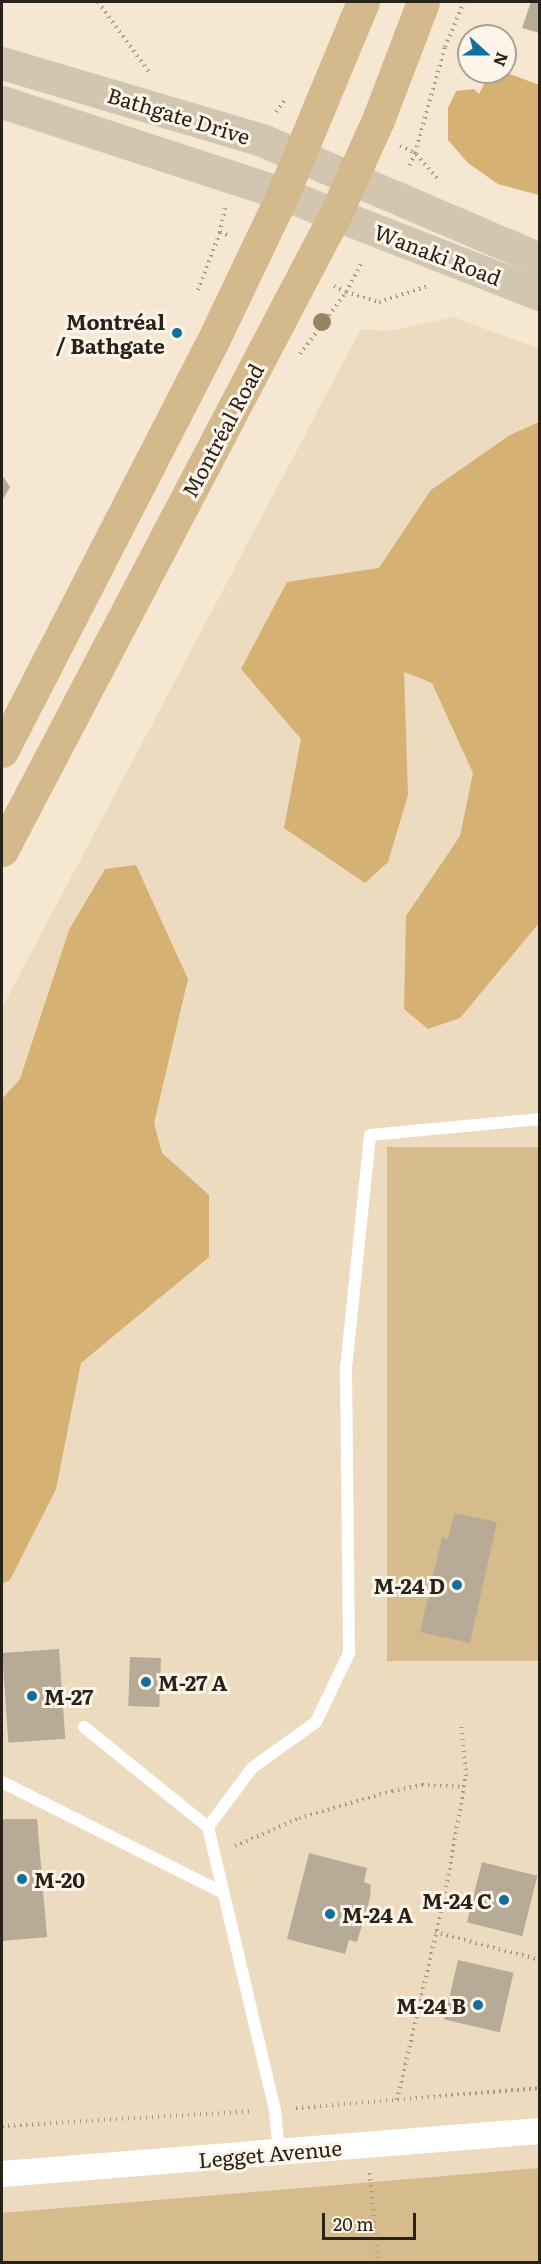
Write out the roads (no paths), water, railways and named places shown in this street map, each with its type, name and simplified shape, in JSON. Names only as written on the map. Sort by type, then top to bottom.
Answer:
[{"type":"main road","points":[[2,751],[210,347],[283,194],[363,2]]},
{"type":"main road","name":"Montréal Road","points":[[2,850],[336,213],[354,176],[423,2]]},
{"type":"street","name":"Bathgate Drive","points":[[2,63],[300,155],[354,176]]},
{"type":"street","name":"Bathgate Drive","points":[[2,102],[336,213]]},
{"type":"street","name":"Wanaki Road","points":[[354,176],[540,259]]},
{"type":"street","name":"Wanaki Road","points":[[336,213],[540,294]]},
{"type":"street","name":"Legget Avenue","points":[[2,2174],[540,2132]]},
{"type":"lane","points":[[208,1827],[252,1768],[316,1722],[349,1653],[346,1368],[370,1135],[540,1119]]},
{"type":"lane","points":[[84,1727],[208,1827],[275,2110],[279,2152]]},
{"type":"lane","points":[[2,1782],[222,1892]]},
{"type":"place","name":"Montréal / Bathgate","points":[[177,333]]},
{"type":"place","name":"M-24 D","points":[[457,1585]]},
{"type":"place","name":"M-27 A","points":[[146,1682]]},
{"type":"place","name":"M-27","points":[[32,1696]]},
{"type":"place","name":"M-20","points":[[22,1879]]},
{"type":"place","name":"M-24 C","points":[[504,1900]]},
{"type":"place","name":"M-24 A","points":[[330,1914]]},
{"type":"place","name":"M-24 B","points":[[478,2005]]}]
